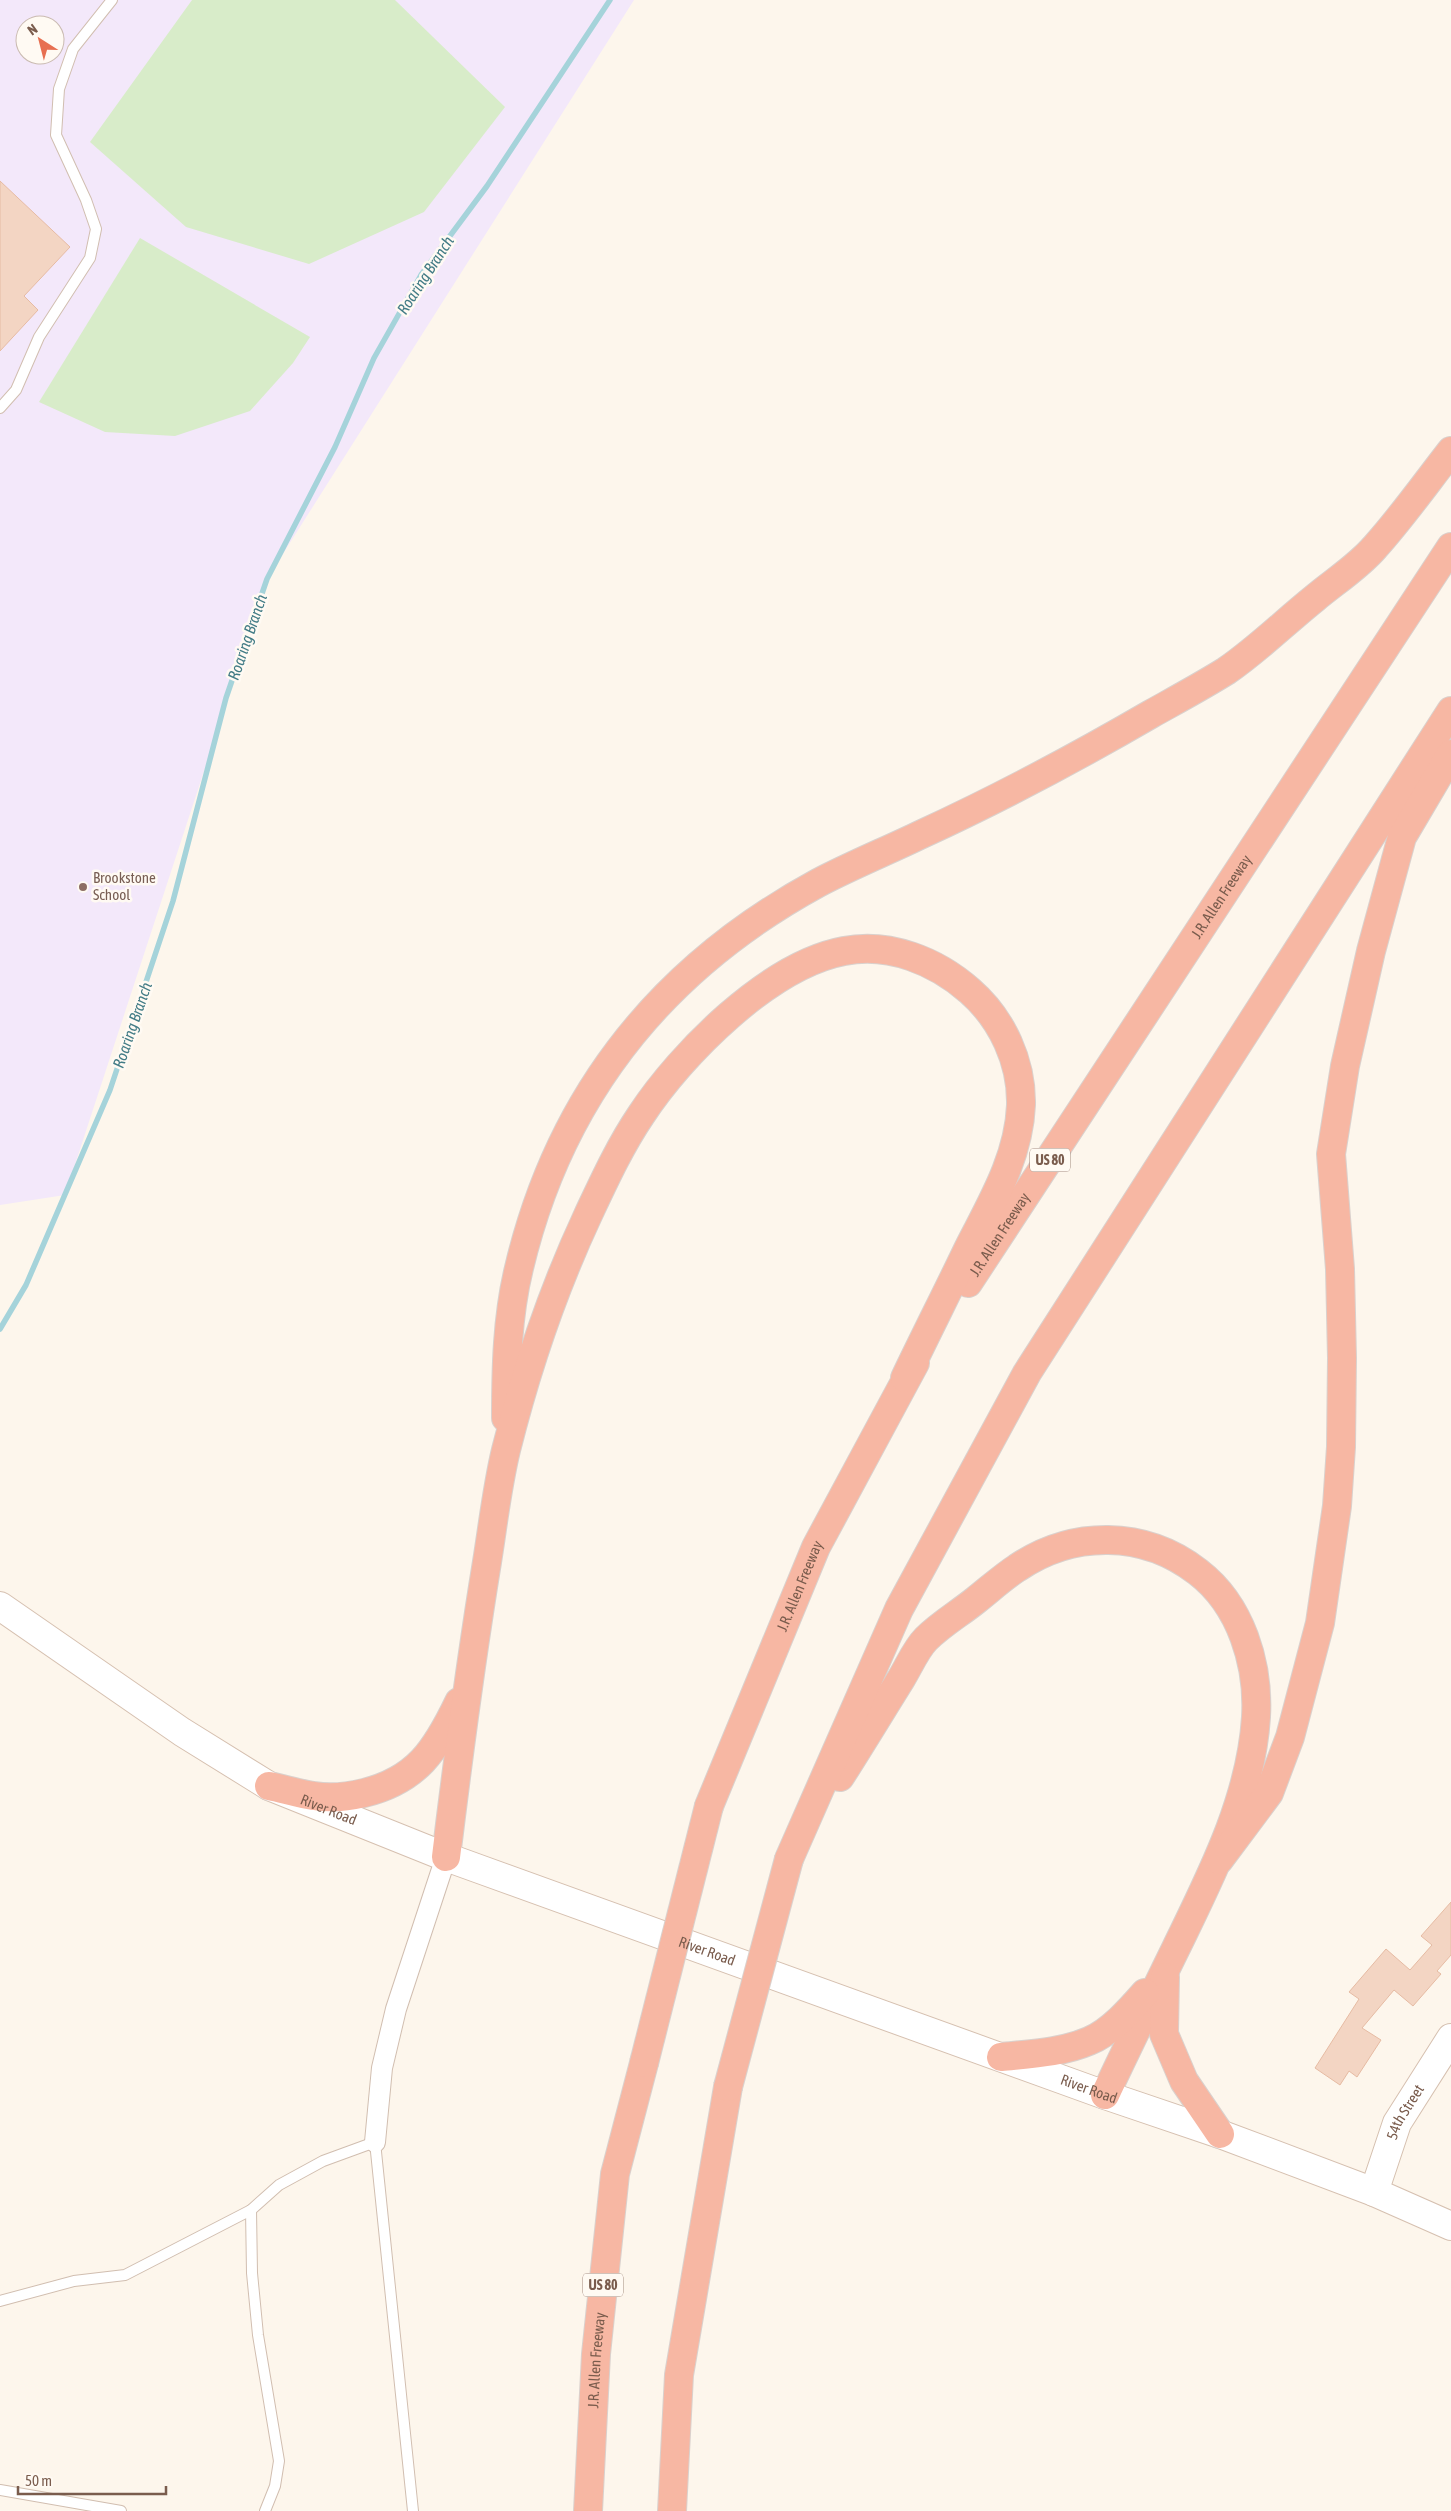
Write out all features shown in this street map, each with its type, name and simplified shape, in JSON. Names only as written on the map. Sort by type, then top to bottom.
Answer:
[{"type":"highway","points":[[505,1453],[506,1356],[518,1270],[534,1213],[555,1158],[581,1105],[613,1056],[632,1032],[673,990],[717,950],[815,884],[922,834],[1100,744],[1227,670],[1373,550],[1451,451]]},
{"type":"highway","name":"J.R. Allen Freeway","points":[[588,2511],[596,2354],[615,2174],[709,1806],[816,1547],[905,1378],[1089,1101],[1451,547]]},
{"type":"highway","points":[[672,2511],[679,2375],[728,2087],[789,1859],[898,1609],[1027,1373],[1451,711]]},
{"type":"highway","points":[[1219,1860],[1269,1793],[1290,1737],[1320,1623],[1337,1506],[1341,1447],[1340,1269],[1330,1154],[1345,1066],[1371,951],[1402,837],[1451,754]]},
{"type":"highway","points":[[446,1857],[466,1687],[505,1453],[542,1327],[574,1245],[599,1191],[642,1113],[691,1052],[742,1005],[766,988],[817,958],[845,950],[875,949],[904,954],[932,964],[957,979],[979,999],[998,1022],[1011,1048],[1019,1077],[1021,1106],[1010,1164],[905,1378]]},
{"type":"highway","points":[[789,1859],[925,1640],[1019,1566],[1070,1543],[1099,1539],[1138,1543],[1157,1548],[1184,1561],[1207,1579],[1226,1601],[1241,1627],[1250,1655],[1255,1684],[1256,1714],[1254,1743],[1248,1772],[1219,1860],[1105,2095]]},
{"type":"highway","points":[[270,1786],[315,1796],[345,1797],[387,1787],[409,1774],[426,1758],[448,1726],[466,1687]]},
{"type":"highway","points":[[1001,2057],[1060,2051],[1091,2041],[1126,2015],[1165,1971]]},
{"type":"highway","points":[[1165,1971],[1164,2034],[1184,2081],[1220,2134]]},
{"type":"main road","name":"River Road","points":[[0,1606],[182,1732],[270,1786],[446,1857],[1105,2095],[1220,2134],[1374,2192],[1451,2226]]},
{"type":"main road","name":"54th Street","points":[[1374,2192],[1397,2123],[1451,2038]]},
{"type":"street","points":[[375,2142],[382,2068],[396,2009],[446,1857]]},
{"type":"lane","points":[[0,408],[16,390],[39,337],[90,258],[96,229],[86,200],[56,136],[59,90],[73,49],[112,0]]},
{"type":"lane","points":[[0,2301],[74,2281],[125,2274],[251,2210],[280,2185],[323,2161],[375,2142],[413,2511]]},
{"type":"lane","points":[[251,2210],[252,2273],[258,2335],[279,2461],[275,2486],[265,2511]]},
{"type":"lane","points":[[0,2490],[121,2511]]},
{"type":"shaded area","name":"Brookstone School","points":[[0,0],[634,0],[267,579],[65,1195],[0,1205]]},
{"type":"green space","points":[[192,0],[395,0],[505,107],[424,212],[309,264],[186,227],[90,142]]},
{"type":"green space","points":[[140,238],[310,337],[293,363],[250,411],[175,436],[105,432],[39,402]]},
{"type":"building","points":[[0,181],[70,247],[24,296],[38,310],[0,351]]},
{"type":"building","points":[[1451,1902],[1451,1955],[1437,1971],[1441,1974],[1413,2006],[1394,1990],[1362,2028],[1381,2040],[1357,2077],[1349,2071],[1340,2085],[1315,2068],[1359,1999],[1349,1992],[1386,1949],[1410,1970],[1432,1945],[1421,1936]]},
{"type":"waterway","name":"Roaring Branch","points":[[0,1329],[26,1285],[110,1090],[173,901],[226,698],[267,579],[335,447],[374,358],[421,275],[487,186],[610,0]]},
{"type":"place","name":"Brookstone School","points":[[83,887]]}]
